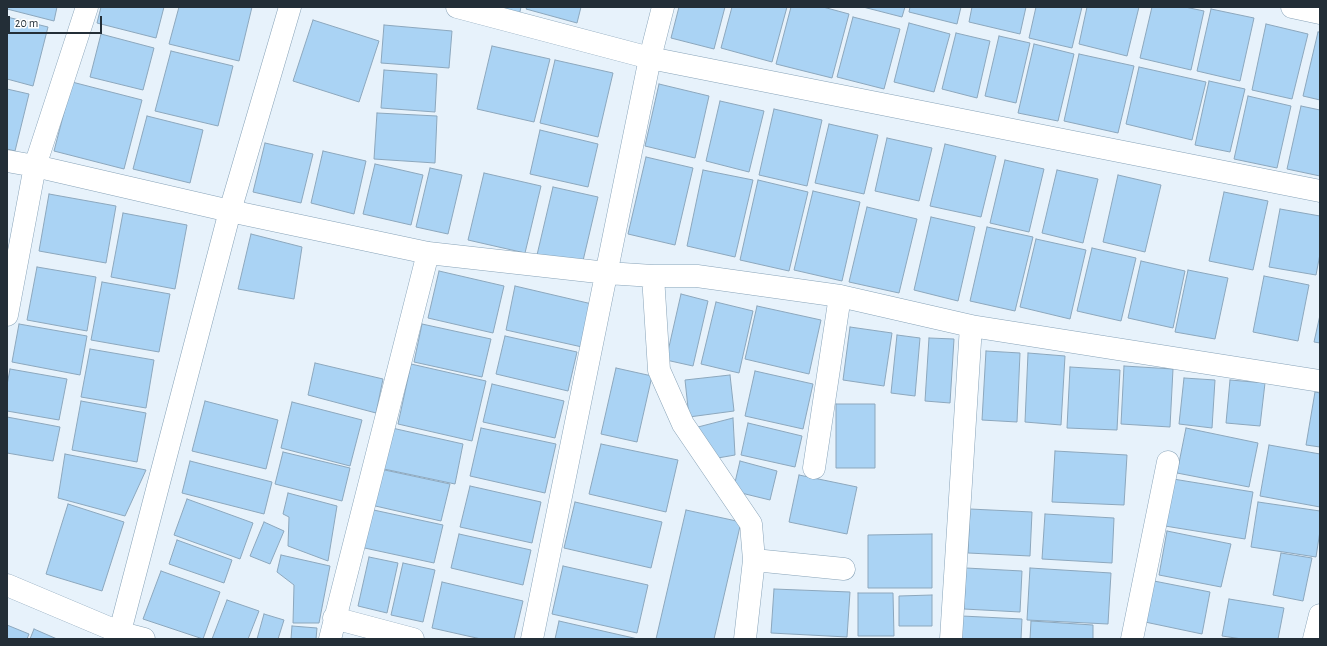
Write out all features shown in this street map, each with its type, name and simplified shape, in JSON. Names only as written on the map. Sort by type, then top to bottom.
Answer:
[{"type":"street","points":[[7,315],[35,166],[87,7]]},
{"type":"street","points":[[120,636],[230,211],[290,7]]},
{"type":"street","points":[[457,7],[650,58],[1320,191]]},
{"type":"street","points":[[532,639],[650,58],[663,7]]},
{"type":"street","points":[[1292,7],[1320,13]]},
{"type":"street","points":[[7,161],[35,166],[230,211],[428,253],[607,273],[653,276],[697,276],[840,296],[971,326],[1320,381]]},
{"type":"street","points":[[413,639],[332,629],[428,253]]},
{"type":"street","points":[[653,276],[659,370],[683,424],[751,524],[754,560],[745,639]]},
{"type":"street","points":[[814,468],[840,296]]},
{"type":"street","points":[[951,639],[971,326]]},
{"type":"street","points":[[1132,639],[1168,462]]},
{"type":"street","points":[[754,560],[844,569]]},
{"type":"street","points":[[7,585],[120,636],[144,639]]},
{"type":"street","points":[[1314,639],[1320,615]]},
{"type":"building","points":[[7,7],[57,7],[54,21],[7,9]]},
{"type":"building","points":[[101,7],[164,7],[156,38],[97,23]]},
{"type":"building","points":[[179,7],[252,7],[239,61],[169,44]]},
{"type":"building","points":[[486,7],[521,7],[519,16]]},
{"type":"building","points":[[527,7],[581,7],[577,23],[526,9]]},
{"type":"building","points":[[679,7],[725,7],[714,49],[671,38]]},
{"type":"building","points":[[732,7],[787,7],[772,62],[721,48]]},
{"type":"building","points":[[791,7],[823,7],[849,14],[832,78],[776,64]]},
{"type":"building","points":[[863,7],[905,7],[902,17]]},
{"type":"building","points":[[910,7],[961,7],[957,24],[909,12]]},
{"type":"building","points":[[972,7],[1026,7],[1020,34],[969,22]]},
{"type":"building","points":[[1036,7],[1082,7],[1072,48],[1029,38]]},
{"type":"building","points":[[1087,7],[1139,7],[1127,56],[1079,44]]},
{"type":"building","points":[[1152,7],[1185,7],[1204,11],[1191,70],[1140,58]]},
{"type":"building","points":[[1211,9],[1254,18],[1240,81],[1197,71]]},
{"type":"building","points":[[7,17],[48,27],[33,86],[7,79]]},
{"type":"building","points":[[853,17],[900,29],[884,89],[837,77]]},
{"type":"building","points":[[313,20],[379,41],[359,102],[293,81]]},
{"type":"building","points":[[909,23],[950,34],[934,92],[894,82]]},
{"type":"building","points":[[1266,24],[1308,34],[1292,99],[1252,90]]},
{"type":"building","points":[[384,25],[452,31],[449,68],[381,63]]},
{"type":"building","points":[[1318,32],[1320,32],[1320,100],[1303,96]]},
{"type":"building","points":[[956,33],[990,41],[977,98],[942,89]]},
{"type":"building","points":[[101,34],[154,48],[143,90],[90,77]]},
{"type":"building","points":[[999,36],[1030,43],[1016,103],[985,96]]},
{"type":"building","points":[[1034,44],[1074,54],[1058,121],[1018,113]]},
{"type":"building","points":[[492,46],[550,59],[534,122],[477,109]]},
{"type":"building","points":[[171,51],[233,66],[218,126],[155,111]]},
{"type":"building","points":[[1079,54],[1134,66],[1118,133],[1064,121]]},
{"type":"building","points":[[555,60],[613,73],[598,137],[540,123]]},
{"type":"building","points":[[1139,67],[1206,82],[1192,140],[1126,124]]},
{"type":"building","points":[[384,70],[437,74],[435,112],[381,108]]},
{"type":"building","points":[[1209,81],[1245,89],[1230,152],[1195,145]]},
{"type":"building","points":[[72,82],[142,100],[124,169],[54,151]]},
{"type":"building","points":[[659,84],[709,96],[695,158],[645,146]]},
{"type":"building","points":[[7,89],[29,94],[15,151],[7,149]]},
{"type":"building","points":[[1248,96],[1291,106],[1277,168],[1234,159]]},
{"type":"building","points":[[720,101],[764,111],[749,172],[706,161]]},
{"type":"building","points":[[1301,106],[1320,110],[1320,176],[1287,169]]},
{"type":"building","points":[[774,109],[822,120],[807,186],[759,175]]},
{"type":"building","points":[[377,113],[437,116],[435,163],[374,159]]},
{"type":"building","points":[[147,116],[203,130],[190,183],[133,169]]},
{"type":"building","points":[[829,124],[878,135],[864,194],[815,183]]},
{"type":"building","points":[[540,130],[598,144],[588,187],[530,174]]},
{"type":"building","points":[[887,138],[932,148],[919,201],[875,191]]},
{"type":"building","points":[[265,143],[313,154],[301,203],[253,192]]},
{"type":"building","points":[[945,144],[996,156],[981,217],[930,206]]},
{"type":"building","points":[[323,151],[366,161],[354,214],[311,203]]},
{"type":"building","points":[[646,157],[693,168],[675,245],[628,234]]},
{"type":"building","points":[[1005,160],[1044,169],[1029,232],[990,223]]},
{"type":"building","points":[[375,164],[423,175],[411,225],[363,214]]},
{"type":"building","points":[[430,168],[462,175],[448,234],[416,227]]},
{"type":"building","points":[[703,170],[753,180],[735,257],[687,246]]},
{"type":"building","points":[[1057,170],[1098,179],[1083,243],[1042,233]]},
{"type":"building","points":[[484,173],[541,186],[525,253],[468,240]]},
{"type":"building","points":[[1118,175],[1161,185],[1145,252],[1103,242]]},
{"type":"building","points":[[758,180],[808,192],[789,271],[740,260]]},
{"type":"building","points":[[553,187],[598,197],[582,265],[537,255]]},
{"type":"building","points":[[813,191],[860,202],[842,281],[794,270]]},
{"type":"building","points":[[1224,192],[1268,201],[1253,270],[1209,261]]},
{"type":"building","points":[[49,194],[116,206],[106,263],[39,251]]},
{"type":"building","points":[[867,207],[917,219],[899,293],[849,282]]},
{"type":"building","points":[[1280,209],[1320,216],[1320,254],[1316,275],[1269,267]]},
{"type":"building","points":[[123,213],[187,225],[175,289],[111,277]]},
{"type":"building","points":[[931,217],[975,227],[958,301],[914,290]]},
{"type":"building","points":[[987,227],[1033,237],[1015,311],[970,301]]},
{"type":"building","points":[[251,234],[302,247],[294,299],[238,289]]},
{"type":"building","points":[[1036,239],[1086,250],[1070,319],[1020,307]]},
{"type":"building","points":[[1092,248],[1136,258],[1121,321],[1077,311]]},
{"type":"building","points":[[1141,261],[1185,271],[1173,328],[1128,318]]},
{"type":"building","points":[[37,267],[96,277],[87,331],[27,320]]},
{"type":"building","points":[[1188,270],[1228,278],[1215,339],[1175,332]]},
{"type":"building","points":[[439,271],[504,286],[493,333],[428,318]]},
{"type":"building","points":[[1264,276],[1309,285],[1298,341],[1253,332]]},
{"type":"building","points":[[102,282],[170,294],[159,352],[91,340]]},
{"type":"building","points":[[515,286],[592,304],[582,347],[506,330]]},
{"type":"building","points":[[681,294],[708,301],[693,366],[666,360]]},
{"type":"building","points":[[716,302],[753,311],[739,373],[701,364]]},
{"type":"building","points":[[757,306],[821,320],[809,374],[745,359]]},
{"type":"building","points":[[1320,315],[1320,343],[1314,342]]},
{"type":"building","points":[[19,324],[87,336],[80,375],[12,362]]},
{"type":"building","points":[[422,324],[491,339],[482,377],[414,362]]},
{"type":"building","points":[[850,327],[892,333],[884,386],[843,380]]},
{"type":"building","points":[[897,335],[920,338],[915,396],[891,393]]},
{"type":"building","points":[[505,336],[577,352],[568,391],[496,374]]},
{"type":"building","points":[[929,338],[954,339],[950,403],[925,401]]},
{"type":"building","points":[[90,349],[154,360],[146,408],[81,397]]},
{"type":"building","points":[[986,351],[1020,353],[1017,422],[982,420]]},
{"type":"building","points":[[1028,353],[1065,356],[1061,425],[1025,422]]},
{"type":"building","points":[[315,363],[383,379],[376,413],[308,395]]},
{"type":"building","points":[[411,364],[486,381],[472,441],[398,424]]},
{"type":"building","points":[[1124,366],[1173,369],[1170,427],[1121,424]]},
{"type":"building","points":[[1070,367],[1120,370],[1117,430],[1067,428]]},
{"type":"building","points":[[616,368],[652,376],[637,442],[601,434]]},
{"type":"building","points":[[10,369],[67,379],[59,420],[7,411],[7,385]]},
{"type":"building","points":[[755,371],[813,384],[803,429],[745,416]]},
{"type":"building","points":[[730,375],[734,411],[689,417],[685,380]]},
{"type":"building","points":[[1184,378],[1215,380],[1212,428],[1179,424]]},
{"type":"building","points":[[1230,380],[1265,383],[1260,426],[1226,423]]},
{"type":"building","points":[[492,384],[564,401],[555,438],[483,422]]},
{"type":"building","points":[[1315,392],[1320,393],[1320,447],[1306,445]]},
{"type":"building","points":[[81,401],[146,413],[137,462],[72,450]]},
{"type":"building","points":[[205,401],[278,420],[266,469],[192,451]]},
{"type":"building","points":[[292,402],[362,420],[350,466],[281,448]]},
{"type":"building","points":[[836,404],[875,404],[875,468],[836,468]]},
{"type":"building","points":[[7,417],[60,427],[53,461],[7,453]]},
{"type":"building","points":[[733,418],[735,455],[712,459],[698,427]]},
{"type":"building","points":[[748,423],[802,436],[795,467],[741,455]]},
{"type":"building","points":[[392,428],[463,444],[455,484],[384,469]]},
{"type":"building","points":[[481,428],[556,444],[545,493],[470,476]]},
{"type":"building","points":[[1186,428],[1258,443],[1249,487],[1177,473]]},
{"type":"building","points":[[601,444],[678,460],[666,512],[589,494]]},
{"type":"building","points":[[1269,445],[1320,454],[1320,507],[1260,496]]},
{"type":"building","points":[[1055,451],[1127,455],[1124,505],[1052,502]]},
{"type":"building","points":[[283,452],[350,468],[342,501],[275,484]]},
{"type":"building","points":[[65,454],[146,470],[125,516],[58,498]]},
{"type":"building","points":[[190,461],[272,482],[264,514],[182,493]]},
{"type":"building","points":[[740,461],[777,471],[770,500],[733,491]]},
{"type":"building","points":[[380,469],[450,484],[441,521],[371,505]]},
{"type":"building","points":[[799,475],[857,487],[847,534],[789,522]]},
{"type":"building","points":[[1173,479],[1253,492],[1245,539],[1165,526]]},
{"type":"building","points":[[470,486],[541,502],[532,543],[460,527]]},
{"type":"building","points":[[288,493],[337,506],[328,561],[288,546],[289,517],[283,514]]},
{"type":"building","points":[[187,499],[253,523],[240,559],[174,535]]},
{"type":"building","points":[[575,502],[662,522],[651,568],[564,548]]},
{"type":"building","points":[[1258,502],[1320,511],[1320,531],[1316,557],[1251,547]]},
{"type":"building","points":[[68,504],[124,522],[102,591],[46,574]]},
{"type":"building","points":[[369,509],[443,525],[434,563],[360,547]]},
{"type":"building","points":[[970,509],[1032,512],[1030,556],[968,553]]},
{"type":"building","points":[[686,510],[741,522],[714,639],[656,639]]},
{"type":"building","points":[[1045,514],[1114,518],[1112,563],[1042,559]]},
{"type":"building","points":[[264,522],[284,531],[270,564],[250,556]]},
{"type":"building","points":[[1167,531],[1231,544],[1221,587],[1159,575]]},
{"type":"building","points":[[459,534],[531,550],[523,585],[451,568]]},
{"type":"building","points":[[932,534],[932,588],[868,588],[868,535]]},
{"type":"building","points":[[177,540],[232,560],[224,583],[169,564]]},
{"type":"building","points":[[1281,553],[1312,558],[1303,601],[1273,595]]},
{"type":"building","points":[[281,555],[330,566],[319,623],[293,623],[294,585],[277,572]]},
{"type":"building","points":[[369,557],[398,563],[387,613],[358,606]]},
{"type":"building","points":[[403,563],[435,570],[423,622],[391,615]]},
{"type":"building","points":[[563,566],[648,585],[637,633],[552,614]]},
{"type":"building","points":[[966,568],[1022,571],[1020,612],[964,609]]},
{"type":"building","points":[[1030,568],[1111,573],[1108,624],[1027,620]]},
{"type":"building","points":[[161,571],[220,592],[203,639],[143,619]]},
{"type":"building","points":[[1154,581],[1210,592],[1202,634],[1145,622]]},
{"type":"building","points":[[442,582],[523,601],[514,639],[481,639],[432,628]]},
{"type":"building","points":[[774,589],[850,592],[847,637],[771,633]]},
{"type":"building","points":[[858,593],[893,593],[894,636],[858,636]]},
{"type":"building","points":[[932,595],[932,626],[899,626],[899,596]]},
{"type":"building","points":[[1229,599],[1284,608],[1278,639],[1242,639],[1222,636]]},
{"type":"building","points":[[227,600],[259,611],[248,639],[212,639]]},
{"type":"building","points":[[264,614],[284,620],[278,639],[257,639]]},
{"type":"building","points":[[962,616],[1022,619],[1021,639],[961,639]]},
{"type":"building","points":[[559,621],[638,639],[555,639]]},
{"type":"building","points":[[1031,621],[1093,625],[1093,639],[1030,639]]},
{"type":"building","points":[[7,625],[29,634],[27,639],[7,639]]},
{"type":"building","points":[[292,626],[317,628],[316,639],[291,639]]},
{"type":"building","points":[[34,629],[57,639],[30,639]]}]
